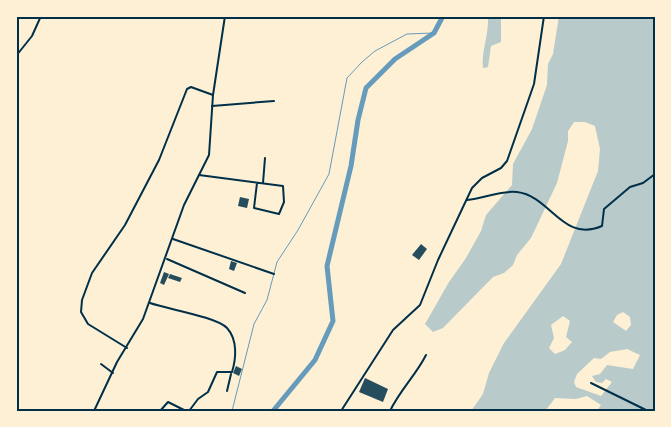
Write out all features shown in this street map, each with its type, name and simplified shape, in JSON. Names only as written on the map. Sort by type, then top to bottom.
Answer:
[{"type":"street","points":[[16,56],[32,36],[41,16]]},
{"type":"street","points":[[94,411],[112,373],[136,334],[167,259],[184,205],[210,150],[213,95],[225,16]]},
{"type":"street","points":[[341,411],[393,330],[420,305],[438,260],[466,200],[478,181],[505,165],[514,147],[534,84],[544,16]]},
{"type":"street","points":[[127,348],[86,322],[81,309],[84,292],[92,273],[126,222],[159,160],[187,89],[191,87],[213,95]]},
{"type":"street","points":[[212,106],[274,101]]},
{"type":"street","points":[[263,183],[265,158]]},
{"type":"street","points":[[466,200],[516,191],[536,201],[569,227],[588,230],[602,226],[604,209],[626,190],[655,174]]},
{"type":"street","points":[[198,175],[263,183],[285,188],[284,204],[279,214],[254,208],[257,183]]},
{"type":"street","points":[[173,238],[274,274]]},
{"type":"street","points":[[167,259],[245,293]]},
{"type":"street","points":[[150,302],[226,327],[231,334],[237,355],[227,392]]},
{"type":"street","points":[[390,411],[405,383],[416,373],[426,355]]},
{"type":"street","points":[[101,364],[112,373]]},
{"type":"street","points":[[160,411],[169,402],[189,411],[198,399],[208,392],[217,372],[231,374]]},
{"type":"street","points":[[591,383],[648,411]]},
{"type":"shaded area","points":[[488,16],[501,16],[501,42],[491,46],[488,67],[483,68],[483,56]]},
{"type":"shaded area","points":[[559,16],[655,16],[655,411],[597,411],[601,405],[587,396],[576,399],[555,398],[546,410],[542,411],[471,411],[483,394],[489,373],[504,343],[561,264],[598,171],[600,149],[595,126],[585,122],[574,122],[568,131],[568,141],[557,183],[531,238],[517,255],[513,265],[504,273],[493,277],[443,328],[433,332],[425,324],[449,282],[466,258],[481,231],[486,215],[512,185],[513,164],[532,129],[547,85],[548,64],[553,54]],"holes":[[[623,312],[630,317],[631,325],[626,331],[613,322],[617,315]],[[563,316],[570,321],[566,337],[572,342],[565,350],[555,354],[549,348],[554,338],[551,325]],[[627,349],[640,355],[633,369],[607,365],[600,374],[592,376],[596,382],[602,383],[606,379],[612,382],[601,396],[576,387],[574,382],[577,374],[594,358],[601,359],[610,352]]]},
{"type":"building","points":[[240,197],[249,199],[247,208],[238,206]]},
{"type":"building","points":[[421,244],[427,249],[419,260],[412,255]]},
{"type":"building","points":[[231,261],[237,263],[234,271],[229,269]]},
{"type":"building","points":[[164,272],[169,274],[164,285],[160,283]]},
{"type":"building","points":[[170,274],[182,278],[180,282],[168,278]]},
{"type":"building","points":[[236,366],[242,369],[239,376],[233,373]]},
{"type":"building","points":[[365,378],[388,389],[383,402],[359,392]]},
{"type":"waterway","points":[[273,411],[315,360],[333,321],[327,266],[351,166],[358,120],[366,88],[395,59],[434,33],[443,16]]},
{"type":"waterway","points":[[232,411],[254,324],[267,300],[277,262],[298,230],[329,174],[347,78],[375,51],[407,34],[434,33]]}]
